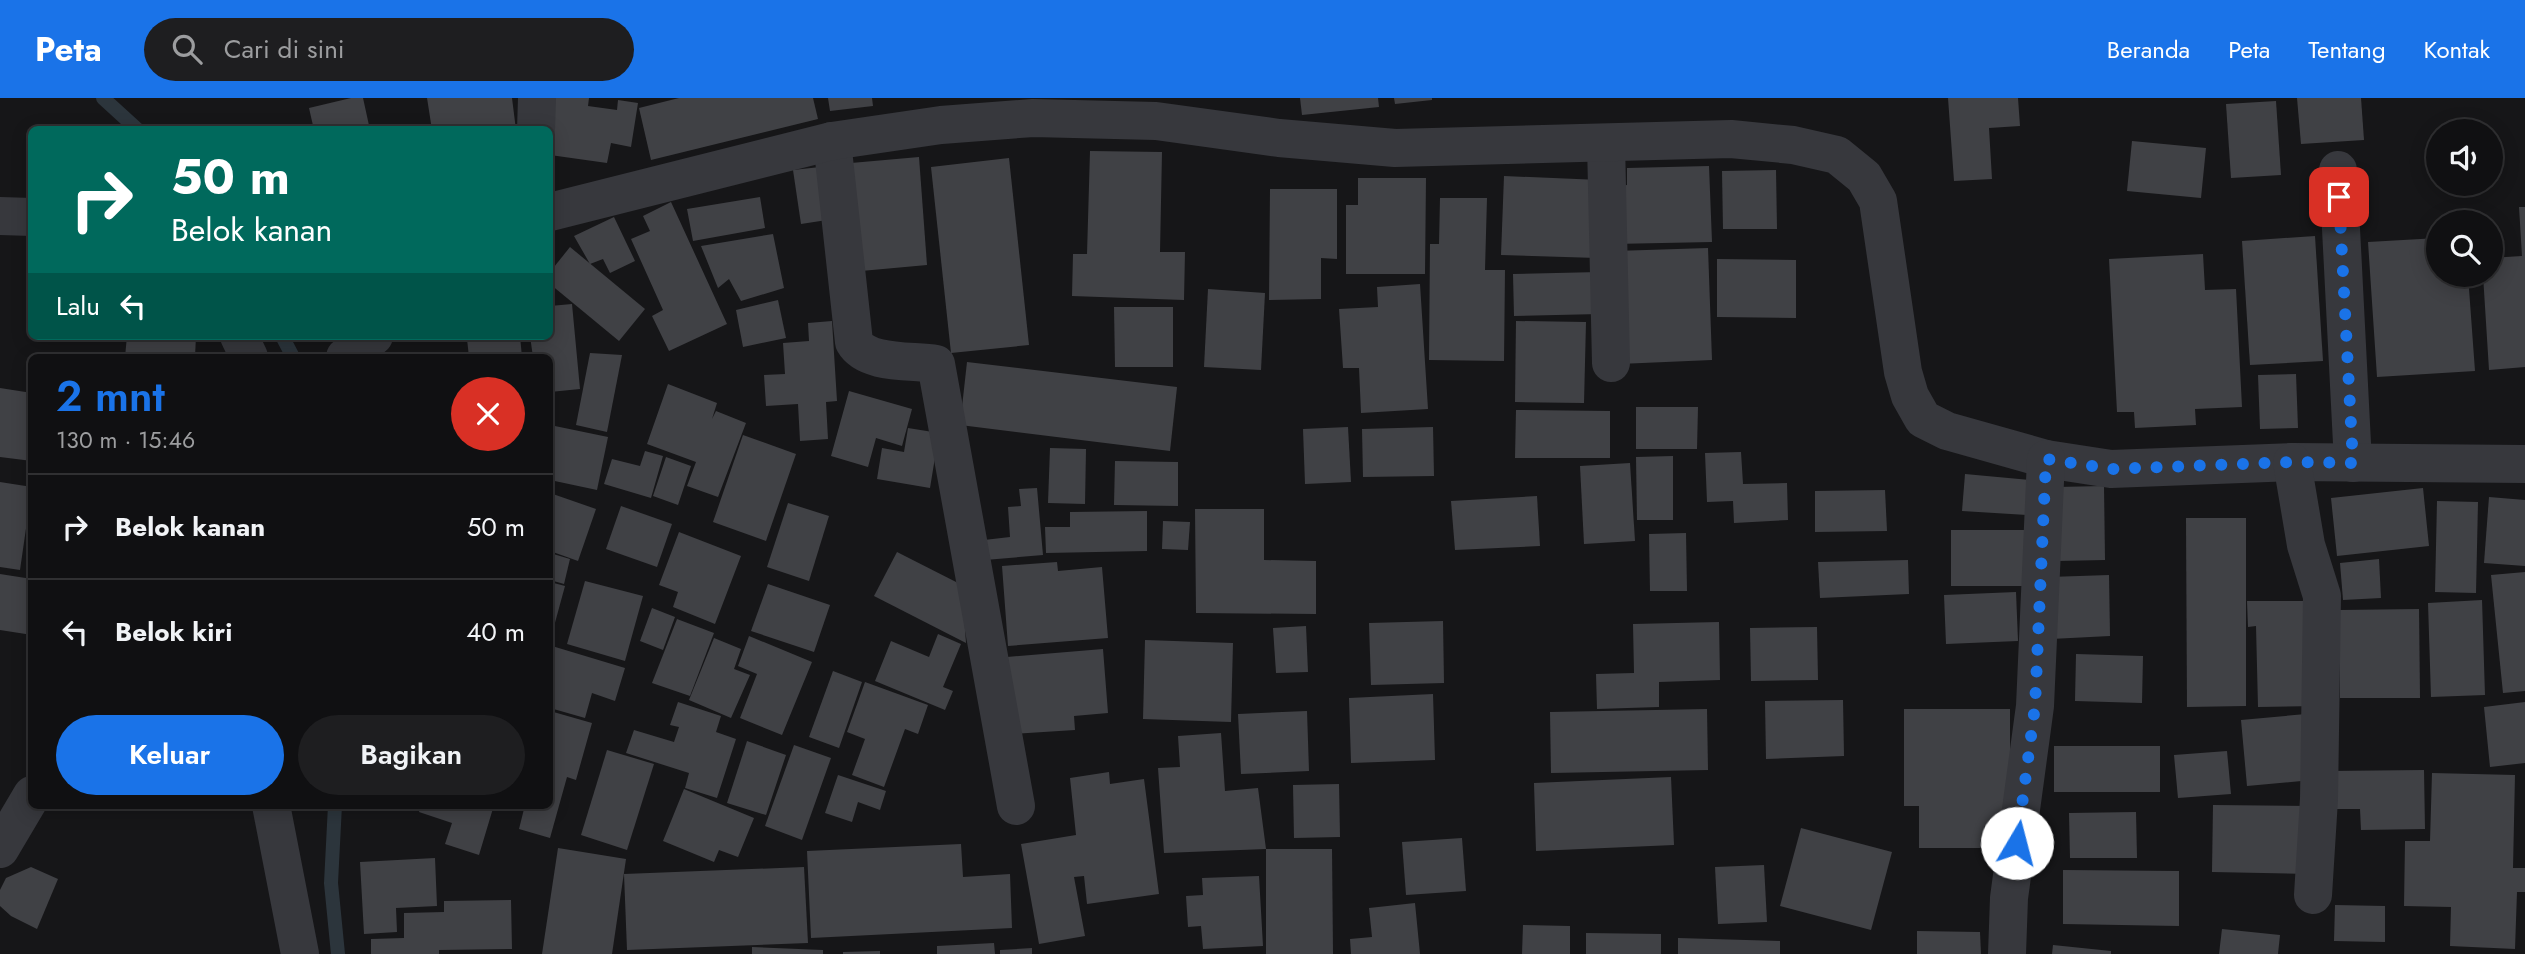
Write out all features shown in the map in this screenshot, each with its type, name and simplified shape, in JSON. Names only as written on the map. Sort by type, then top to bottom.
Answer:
[{"type":"street","points":[[536,126],[537,98]]},
{"type":"street","points":[[553,211],[832,141],[941,125],[1033,118],[1156,121],[1279,138],[1395,148],[1731,139],[1793,145],[1837,155],[1864,177],[1878,201],[1903,372],[1910,396],[1923,419],[1947,431],[2046,459],[2111,469],[2292,462],[2525,464]]},
{"type":"street","points":[[832,141],[854,342],[858,349],[870,357],[936,364],[1016,806]]},
{"type":"street","points":[[1606,143],[1611,362]]},
{"type":"street","points":[[2337,170],[2353,463]]},
{"type":"street","points":[[0,216],[28,217]]},
{"type":"street","points":[[349,354],[368,340]]},
{"type":"street","points":[[2007,954],[2009,898],[2035,706],[2046,459]]},
{"type":"street","points":[[2292,462],[2306,545],[2322,596],[2319,799],[2313,895]]},
{"type":"street","points":[[0,849],[28,802]]},
{"type":"street","points":[[272,809],[300,954]]},
{"type":"building","points":[[351,98],[363,98],[369,126],[313,126],[309,108]]},
{"type":"building","points":[[427,98],[512,98],[516,126],[431,126]]},
{"type":"building","points":[[552,98],[589,98],[588,106],[617,110],[618,100],[638,103],[631,147],[611,143],[607,163],[553,155]]},
{"type":"building","points":[[679,98],[813,98],[818,119],[651,160],[639,108]]},
{"type":"building","points":[[828,98],[872,98],[873,106],[830,111]]},
{"type":"building","points":[[1300,98],[1378,98],[1379,107],[1302,115]]},
{"type":"building","points":[[1394,98],[1432,98],[1432,100],[1395,104]]},
{"type":"building","points":[[1948,98],[2018,98],[2020,126],[1989,128],[1992,179],[1954,181]]},
{"type":"building","points":[[2297,98],[2361,98],[2364,140],[2301,144]]},
{"type":"building","points":[[2276,101],[2281,175],[2231,178],[2226,104]]},
{"type":"building","points":[[2132,141],[2206,148],[2201,198],[2127,191]]},
{"type":"building","points":[[1090,151],[1162,152],[1160,252],[1185,252],[1184,300],[1072,296],[1073,254],[1087,254]]},
{"type":"building","points":[[919,157],[927,265],[861,271],[851,163]]},
{"type":"building","points":[[1009,158],[1029,345],[951,353],[931,167]]},
{"type":"building","points":[[1709,166],[1712,242],[1613,244],[1611,187],[1627,185],[1627,168]]},
{"type":"building","points":[[820,167],[827,220],[801,224],[793,170]]},
{"type":"building","points":[[1776,170],[1777,229],[1723,229],[1722,171]]},
{"type":"building","points":[[1504,176],[1600,180],[1597,258],[1501,255]]},
{"type":"building","points":[[1358,178],[1426,178],[1425,274],[1346,274],[1346,205],[1358,205]]},
{"type":"building","points":[[1270,189],[1337,189],[1337,259],[1321,258],[1321,299],[1269,300]]},
{"type":"building","points":[[760,197],[765,228],[693,241],[687,209]]},
{"type":"building","points":[[1440,198],[1487,198],[1485,270],[1505,270],[1504,361],[1429,360],[1430,244],[1439,244]]},
{"type":"building","points":[[671,202],[727,324],[669,351],[652,316],[663,310],[631,239],[650,231],[643,216]]},
{"type":"building","points":[[2519,207],[2525,207],[2525,367],[2489,370],[2484,287],[2503,287],[2503,257],[2522,256]]},
{"type":"building","points":[[614,217],[635,261],[610,273],[603,259],[590,264],[574,236]]},
{"type":"building","points":[[773,234],[784,288],[741,301],[729,279],[718,288],[701,246]]},
{"type":"building","points":[[2315,236],[2323,361],[2250,365],[2242,241]]},
{"type":"building","points":[[2426,239],[2426,287],[2469,287],[2475,371],[2377,377],[2368,242]]},
{"type":"building","points":[[570,247],[645,309],[619,341],[553,286],[553,268]]},
{"type":"building","points":[[1708,248],[1712,360],[1619,364],[1615,251]]},
{"type":"building","points":[[2203,254],[2205,290],[2236,289],[2242,407],[2195,409],[2196,425],[2135,428],[2134,412],[2117,412],[2109,259]]},
{"type":"building","points":[[1717,259],[1796,260],[1796,318],[1717,317]]},
{"type":"building","points":[[1599,272],[1600,314],[1514,316],[1513,274]]},
{"type":"building","points":[[1420,284],[1428,409],[1361,413],[1359,368],[1343,368],[1339,309],[1378,307],[1377,287]]},
{"type":"building","points":[[1208,289],[1265,293],[1261,370],[1204,367]]},
{"type":"building","points":[[778,300],[786,338],[743,347],[736,310]]},
{"type":"building","points":[[572,304],[580,389],[553,392],[553,354],[533,354],[531,340],[553,340],[553,306]]},
{"type":"building","points":[[1114,307],[1173,307],[1173,367],[1115,367]]},
{"type":"building","points":[[832,321],[837,401],[826,402],[828,439],[800,441],[798,404],[766,406],[764,375],[785,374],[783,343],[809,341],[808,323]]},
{"type":"building","points":[[1516,321],[1586,322],[1584,403],[1515,402]]},
{"type":"building","points":[[127,340],[196,340],[195,354],[125,354]]},
{"type":"building","points":[[467,340],[520,340],[522,354],[469,354]]},
{"type":"building","points":[[590,353],[622,355],[607,432],[576,425]]},
{"type":"building","points":[[967,362],[1177,387],[1170,451],[960,425]]},
{"type":"building","points":[[2296,374],[2298,428],[2260,429],[2258,375]]},
{"type":"building","points":[[668,384],[717,403],[712,419],[716,411],[746,423],[718,497],[687,486],[696,462],[647,444]]},
{"type":"building","points":[[0,388],[28,392],[28,460],[0,457]]},
{"type":"building","points":[[849,391],[912,409],[902,446],[876,438],[868,467],[831,456]]},
{"type":"building","points":[[1636,407],[1698,407],[1697,449],[1636,449]]},
{"type":"building","points":[[1516,410],[1610,411],[1610,458],[1515,458]]},
{"type":"building","points":[[553,426],[608,437],[597,490],[553,481]]},
{"type":"building","points":[[1348,427],[1351,482],[1305,484],[1303,429]]},
{"type":"building","points":[[1433,427],[1434,476],[1363,477],[1362,429]]},
{"type":"building","points":[[908,428],[939,433],[930,488],[877,479],[882,448],[904,452]]},
{"type":"building","points":[[743,435],[796,454],[766,541],[713,522]]},
{"type":"building","points":[[1050,448],[1086,449],[1085,504],[1048,503]]},
{"type":"building","points":[[645,451],[663,456],[651,498],[604,484],[612,459],[640,466]]},
{"type":"building","points":[[1741,452],[1743,484],[1787,483],[1788,520],[1734,523],[1733,501],[1707,502],[1705,453]]},
{"type":"building","points":[[1673,456],[1673,520],[1637,520],[1636,457]]},
{"type":"building","points":[[666,457],[691,466],[678,505],[653,496]]},
{"type":"building","points":[[1115,461],[1178,462],[1178,506],[1114,505]]},
{"type":"building","points":[[1630,463],[1635,541],[1584,544],[1580,466]]},
{"type":"building","points":[[1965,474],[2030,480],[2027,515],[1962,511]]},
{"type":"building","points":[[0,482],[28,486],[28,515],[20,570],[0,567]]},
{"type":"building","points":[[2104,486],[2105,560],[2057,561],[2056,487]]},
{"type":"building","points":[[1037,488],[1043,555],[985,560],[984,540],[1010,537],[1008,507],[1021,506],[1019,489]]},
{"type":"building","points":[[2423,488],[2429,546],[2337,556],[2331,498]]},
{"type":"building","points":[[1885,490],[1887,531],[1815,532],[1815,491]]},
{"type":"building","points":[[553,494],[596,509],[578,561],[553,552]]},
{"type":"building","points":[[1537,496],[1540,546],[1455,550],[1451,501]]},
{"type":"building","points":[[2489,497],[2525,500],[2525,566],[2484,563]]},
{"type":"building","points":[[2437,501],[2478,502],[2476,593],[2435,592]]},
{"type":"building","points":[[788,503],[829,516],[809,581],[767,567]]},
{"type":"building","points":[[621,506],[672,524],[657,567],[606,549]]},
{"type":"building","points":[[1195,509],[1264,509],[1264,560],[1316,561],[1316,614],[1196,613]]},
{"type":"building","points":[[1147,511],[1147,551],[1046,553],[1045,527],[1070,527],[1070,512]]},
{"type":"building","points":[[2186,518],[2246,518],[2246,706],[2187,707]]},
{"type":"building","points":[[1163,521],[1190,522],[1188,550],[1162,549]]},
{"type":"building","points":[[1951,530],[2026,530],[2026,586],[1951,586]]},
{"type":"building","points":[[679,532],[741,556],[715,624],[673,607],[678,592],[659,585]]},
{"type":"building","points":[[1686,533],[1687,591],[1650,591],[1649,534]]},
{"type":"building","points":[[897,552],[962,585],[966,643],[874,596]]},
{"type":"building","points":[[553,554],[570,559],[564,584],[553,581]]},
{"type":"building","points":[[2379,559],[2381,598],[2343,600],[2340,563]]},
{"type":"building","points":[[1908,560],[1909,594],[1820,598],[1818,562]]},
{"type":"building","points":[[1057,562],[1058,571],[1102,567],[1108,638],[1008,646],[1002,566]]},
{"type":"building","points":[[2525,572],[2525,691],[2503,693],[2491,575]]},
{"type":"building","points":[[0,574],[28,578],[28,634],[0,630]]},
{"type":"building","points":[[2109,575],[2110,636],[2051,639],[2049,577]]},
{"type":"building","points":[[585,581],[643,596],[625,661],[567,644]]},
{"type":"building","points":[[553,583],[565,586],[553,630]]},
{"type":"building","points":[[768,584],[830,605],[814,652],[751,631]]},
{"type":"building","points":[[2016,592],[2018,641],[1946,644],[1944,595]]},
{"type":"building","points":[[2482,600],[2485,695],[2431,697],[2428,603]]},
{"type":"building","points":[[2247,601],[2314,601],[2317,706],[2258,707],[2256,626],[2248,627]]},
{"type":"building","points":[[652,608],[675,617],[663,650],[640,641]]},
{"type":"building","points":[[2419,609],[2420,698],[2340,698],[2340,610]]},
{"type":"building","points":[[677,619],[714,633],[690,696],[652,683]]},
{"type":"building","points":[[1443,621],[1444,683],[1371,685],[1369,623]]},
{"type":"building","points":[[1719,622],[1720,680],[1659,682],[1659,707],[1597,709],[1596,674],[1634,673],[1633,624]]},
{"type":"building","points":[[1306,626],[1308,672],[1276,673],[1273,628]]},
{"type":"building","points":[[1817,627],[1818,680],[1751,681],[1750,628]]},
{"type":"building","points":[[938,634],[961,644],[943,687],[953,691],[945,710],[875,681],[891,641],[929,657]]},
{"type":"building","points":[[749,636],[812,662],[782,735],[740,718],[757,674],[738,666]]},
{"type":"building","points":[[714,638],[741,649],[734,669],[750,675],[731,718],[689,700]]},
{"type":"building","points":[[1145,640],[1233,643],[1231,722],[1143,719]]},
{"type":"building","points":[[553,646],[625,668],[615,701],[592,693],[585,718],[553,709]]},
{"type":"building","points":[[1103,649],[1108,713],[1074,716],[1075,730],[1014,734],[1007,657]]},
{"type":"building","points":[[2076,654],[2143,656],[2142,703],[2075,701]]},
{"type":"building","points":[[833,671],[862,682],[839,748],[809,737]]},
{"type":"building","points":[[865,682],[928,705],[918,734],[905,729],[884,787],[852,775],[865,739],[847,732]]},
{"type":"building","points":[[1433,694],[1435,760],[1351,763],[1349,698]]},
{"type":"building","points":[[1843,700],[1844,756],[1766,759],[1765,701]]},
{"type":"building","points":[[678,702],[721,716],[716,732],[736,739],[717,798],[685,788],[689,773],[626,753],[634,730],[674,742],[679,727],[670,725]]},
{"type":"building","points":[[2525,702],[2525,763],[2490,767],[2484,707]]},
{"type":"building","points":[[1707,709],[1708,770],[1551,773],[1550,712]]},
{"type":"building","points":[[1904,709],[2010,709],[2010,848],[1919,848],[1919,806],[1904,806]]},
{"type":"building","points":[[1307,711],[1309,771],[1241,774],[1238,714]]},
{"type":"building","points":[[553,712],[592,723],[576,780],[567,777],[550,838],[519,829],[524,809],[553,809]]},
{"type":"building","points":[[2306,714],[2312,780],[2247,786],[2241,720]]},
{"type":"building","points":[[1221,733],[1225,791],[1258,788],[1266,849],[1164,853],[1158,768],[1180,767],[1178,736]]},
{"type":"building","points":[[747,741],[786,755],[766,815],[727,803]]},
{"type":"building","points":[[794,745],[831,758],[802,840],[765,826]]},
{"type":"building","points":[[2054,746],[2160,746],[2160,792],[2054,792]]},
{"type":"building","points":[[607,750],[654,764],[627,850],[581,835]]},
{"type":"building","points":[[2227,751],[2231,794],[2178,798],[2174,755]]},
{"type":"building","points":[[2424,770],[2425,829],[2361,830],[2360,809],[2328,809],[2328,771]]},
{"type":"building","points":[[1109,772],[1110,784],[1144,779],[1159,894],[1087,904],[1084,876],[1074,877],[1085,936],[1039,944],[1021,844],[1076,835],[1070,778]]},
{"type":"building","points":[[2432,773],[2515,775],[2513,868],[2525,868],[2525,892],[2517,892],[2515,949],[2450,946],[2451,907],[2404,906],[2405,841],[2430,841]]},
{"type":"building","points":[[838,775],[886,791],[880,810],[858,802],[852,822],[825,813]]},
{"type":"building","points":[[1671,777],[1674,845],[1536,851],[1534,783]]},
{"type":"building","points":[[1339,784],[1340,837],[1294,838],[1293,785]]},
{"type":"building","points":[[684,789],[754,818],[738,857],[719,850],[714,862],[663,841]]},
{"type":"building","points":[[2213,805],[2311,806],[2310,874],[2212,872]]},
{"type":"building","points":[[420,809],[493,809],[479,855],[445,844],[452,823],[419,812]]},
{"type":"building","points":[[2136,812],[2137,858],[2070,858],[2069,813]]},
{"type":"building","points":[[1801,828],[1892,852],[1871,930],[1780,906]]},
{"type":"building","points":[[1462,838],[1466,891],[1406,895],[1402,842]]},
{"type":"building","points":[[961,844],[963,877],[1010,874],[1012,928],[811,938],[807,851]]},
{"type":"building","points":[[558,848],[626,859],[612,954],[542,954]]},
{"type":"building","points":[[1266,849],[1332,849],[1333,954],[1266,954]]},
{"type":"building","points":[[435,858],[437,906],[396,908],[397,932],[364,934],[360,862]]},
{"type":"building","points":[[1764,865],[1767,922],[1718,924],[1715,867]]},
{"type":"building","points":[[31,867],[58,879],[37,929],[11,916],[0,906],[0,890],[6,878]]},
{"type":"building","points":[[804,867],[808,943],[627,950],[624,874]]},
{"type":"building","points":[[2063,870],[2179,871],[2179,926],[2063,924]]},
{"type":"building","points":[[1259,876],[1263,946],[1203,949],[1201,926],[1188,927],[1186,896],[1203,895],[1202,878]]},
{"type":"building","points":[[511,900],[512,949],[439,950],[439,954],[371,954],[371,939],[404,938],[404,913],[444,912],[444,901]]},
{"type":"building","points":[[1415,903],[1420,954],[1351,954],[1350,939],[1372,937],[1369,908]]},
{"type":"building","points":[[2335,905],[2385,906],[2385,942],[2334,941]]},
{"type":"building","points":[[1523,925],[1570,926],[1570,954],[1522,954]]},
{"type":"building","points":[[2222,929],[2280,935],[2278,954],[2219,954]]},
{"type":"building","points":[[1917,931],[1980,932],[1981,954],[1917,954]]},
{"type":"building","points":[[1586,933],[1661,934],[1661,954],[1586,954]]},
{"type":"building","points":[[1678,938],[1780,941],[1780,954],[1678,954]]},
{"type":"building","points":[[994,943],[995,954],[937,954],[937,946]]},
{"type":"building","points":[[2053,945],[2111,951],[2111,954],[2052,954]]},
{"type":"building","points":[[752,947],[823,950],[823,954],[752,954]]},
{"type":"building","points":[[1032,948],[1032,954],[1000,954],[1000,950]]},
{"type":"building","points":[[880,951],[880,954],[843,954],[843,952]]},
{"type":"waterway","points":[[103,98],[134,126]]},
{"type":"waterway","points":[[284,340],[291,354]]},
{"type":"waterway","points":[[335,809],[331,883],[338,954]]},
{"type":"route","points":[[2017,843],[2035,706],[2046,459],[2111,469],[2292,462],[2353,463],[2339,197]]}]
